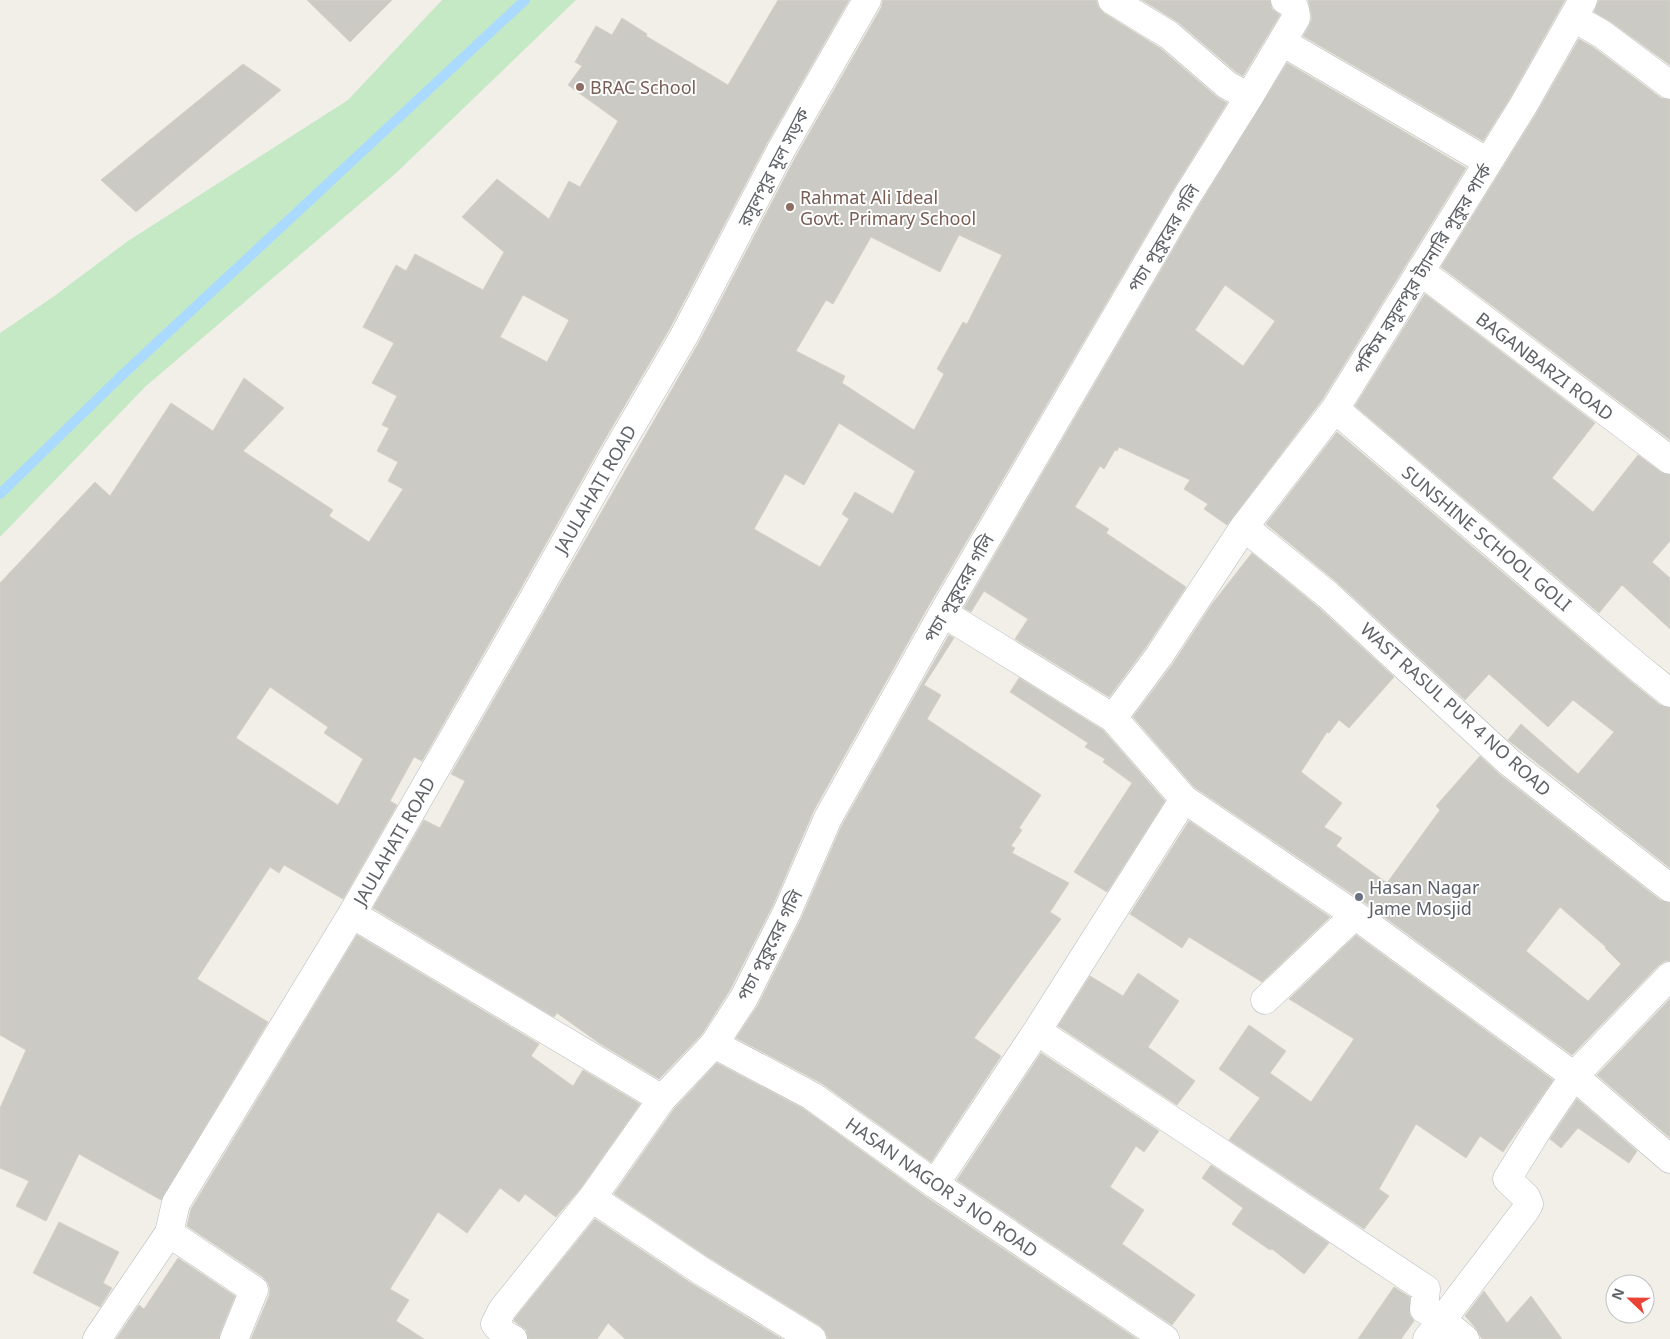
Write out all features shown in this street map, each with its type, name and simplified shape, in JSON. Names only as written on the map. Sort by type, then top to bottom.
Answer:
[{"type":"street","name":"রসুলপুর মূল সড়ক","points":[[684,336],[781,150],[867,0]]},
{"type":"street","points":[[1112,0],[1169,35],[1227,85],[1248,97]]},
{"type":"street","name":"পচা পুকুরের গলি","points":[[513,1339],[505,1335],[495,1324],[502,1310],[584,1207],[662,1099],[714,1044],[744,998],[787,912],[828,818],[943,613],[1182,204],[1296,18],[1296,10],[1292,4],[1285,0]]},
{"type":"street","points":[[1578,9],[1602,34],[1670,86]]},
{"type":"street","name":"পশ্চিম রসুলপুর ট্যানারি পুকুর পার্ক","points":[[1113,718],[1159,656],[1244,527],[1335,409],[1488,162],[1578,9]]},
{"type":"street","points":[[1282,42],[1488,162]]},
{"type":"street","name":"BAGANBARZI ROAD","points":[[1420,271],[1670,460]]},
{"type":"street","name":"JAULAHATI ROAD","points":[[97,1339],[169,1233],[176,1204],[352,914],[684,336]]},
{"type":"street","name":"SUNSHINE SCHOOL GOLI","points":[[1335,409],[1638,668],[1670,692]]},
{"type":"street","name":"WAST RASUL PUR 4 NO ROAD","points":[[1244,527],[1328,594],[1509,762],[1670,888]]},
{"type":"street","points":[[943,613],[1113,718],[1184,799],[1355,915],[1574,1076],[1670,1159]]},
{"type":"street","points":[[934,1184],[1037,1031],[1184,799]]},
{"type":"street","points":[[352,914],[662,1099]]},
{"type":"street","points":[[1265,1000],[1355,915]]},
{"type":"street","points":[[1434,1329],[1525,1211],[1528,1204],[1526,1197],[1507,1179],[1538,1129],[1574,1076],[1670,976]]},
{"type":"street","points":[[1037,1031],[1426,1289],[1424,1309],[1434,1329],[1465,1339]]},
{"type":"street","name":"HASAN NAGOR 3 NO ROAD","points":[[714,1044],[812,1096],[934,1184],[1165,1339]]},
{"type":"street","points":[[584,1207],[700,1270],[812,1339]]},
{"type":"street","points":[[169,1233],[254,1290],[234,1339]]},
{"type":"green space","points":[[442,0],[576,0],[395,174],[146,386],[0,537],[0,333],[53,297],[128,241],[348,100]]},
{"type":"building","points":[[307,0],[392,0],[350,42]]},
{"type":"building","points":[[778,0],[849,0],[767,143],[670,328],[422,761],[414,757],[390,801],[397,805],[343,899],[284,865],[279,873],[270,867],[197,979],[268,1022],[161,1200],[79,1154],[46,1221],[16,1206],[29,1181],[0,1168],[0,1108],[26,1050],[0,1035],[0,583],[95,482],[110,496],[171,403],[213,431],[244,378],[284,408],[243,451],[333,510],[329,516],[369,542],[403,489],[388,481],[398,462],[377,451],[389,428],[382,425],[397,396],[372,383],[394,343],[363,327],[396,265],[406,271],[415,254],[483,290],[504,252],[462,217],[497,179],[549,219],[569,181],[580,187],[618,121],[568,85],[582,66],[575,62],[596,26],[612,35],[622,18],[647,34],[646,36],[728,85]],"holes":[[[523,295],[569,320],[547,362],[500,337]],[[270,687],[328,727],[324,733],[363,759],[338,805],[236,738]]]},
{"type":"building","points":[[883,0],[1096,0],[1099,8],[1104,13],[1160,48],[1217,97],[1227,103],[1169,196],[929,605],[814,810],[773,905],[730,990],[702,1034],[659,1079],[599,1043],[557,1013],[554,1017],[373,908],[424,820],[440,828],[465,781],[451,774],[698,344],[795,158],[881,8]],"holes":[[[959,235],[1002,255],[967,324],[963,322],[937,369],[944,374],[914,430],[842,383],[845,376],[796,351],[826,300],[833,304],[871,237],[940,272]],[[839,423],[915,471],[893,514],[855,492],[842,514],[849,519],[820,567],[754,529],[785,474],[804,485]]]},
{"type":"building","points":[[1142,0],[1270,0],[1272,9],[1280,15],[1243,76],[1179,23]]},
{"type":"building","points":[[1308,0],[1565,0],[1510,98],[1483,141],[1303,36],[1312,18]]},
{"type":"building","points":[[1599,0],[1670,0],[1670,65],[1611,22],[1594,12]]},
{"type":"building","points":[[1579,39],[1593,47],[1661,98],[1670,100],[1670,440],[1441,267],[1536,114]]},
{"type":"building","points":[[1287,63],[1466,168],[1322,400],[1227,525],[1204,509],[1208,504],[1184,489],[1190,480],[1119,447],[1117,451],[1115,450],[1104,469],[1100,466],[1075,507],[1109,529],[1106,533],[1186,587],[1146,647],[1109,697],[1015,639],[1028,619],[984,591],[971,612],[964,608],[1195,212]],"holes":[[[1225,285],[1275,321],[1243,366],[1195,330]]]},
{"type":"building","points":[[243,64],[281,90],[136,212],[101,180]]},
{"type":"building","points":[[1425,294],[1595,423],[1552,478],[1593,512],[1638,455],[1661,472],[1670,475],[1670,541],[1652,562],[1670,578],[1670,629],[1622,585],[1599,613],[1355,406]]},
{"type":"building","points":[[1337,432],[1629,680],[1660,705],[1670,708],[1670,868],[1508,740],[1521,724],[1578,774],[1614,732],[1573,700],[1548,727],[1489,674],[1465,700],[1339,584],[1266,524]]},
{"type":"building","points":[[1252,553],[1318,607],[1394,677],[1349,728],[1339,720],[1329,733],[1327,732],[1301,772],[1342,803],[1324,827],[1342,838],[1336,846],[1387,883],[1440,810],[1436,806],[1480,756],[1499,774],[1660,900],[1670,903],[1670,961],[1665,961],[1659,965],[1572,1055],[1364,902],[1194,787],[1133,717],[1172,665],[1212,604]],"holes":[[[1560,907],[1606,947],[1621,964],[1588,1001],[1526,951]]]},
{"type":"building","points":[[949,635],[954,638],[924,685],[941,695],[927,719],[1041,795],[1019,828],[1022,830],[1011,846],[1015,848],[1012,853],[1069,883],[1050,912],[1061,919],[974,1038],[1001,1056],[931,1162],[821,1083],[736,1038],[758,1005],[801,919],[842,825]]},
{"type":"building","points":[[1019,678],[1103,730],[1165,801],[1107,892],[1074,872],[1132,783],[1103,762],[1105,759],[1085,747],[1088,743],[1010,692]]},
{"type":"building","points":[[1189,821],[1330,917],[1262,982],[1189,937],[1182,948],[1130,914]]},
{"type":"building","points":[[357,935],[539,1044],[531,1056],[573,1086],[583,1070],[640,1104],[580,1189],[556,1217],[525,1194],[519,1202],[500,1188],[467,1233],[438,1212],[390,1289],[409,1300],[396,1321],[424,1339],[251,1339],[269,1296],[270,1289],[268,1283],[263,1277],[187,1226],[191,1209]]},
{"type":"building","points":[[1356,935],[1553,1080],[1503,1152],[1480,1136],[1466,1158],[1416,1124],[1379,1189],[1389,1196],[1364,1229],[1229,1140],[1260,1098],[1219,1069],[1249,1025],[1286,1051],[1270,1073],[1311,1102],[1354,1039],[1289,999]]},
{"type":"building","points":[[1138,973],[1179,1001],[1148,1047],[1195,1081],[1177,1105],[1058,1026],[1090,976],[1123,996]]},
{"type":"building","points":[[1670,999],[1670,1138],[1597,1075]]},
{"type":"building","points":[[1041,1053],[1159,1131],[1144,1152],[1136,1146],[1110,1187],[1144,1210],[1122,1244],[1195,1295],[1172,1325],[957,1180]]},
{"type":"building","points":[[717,1063],[804,1109],[926,1197],[1137,1339],[828,1339],[825,1331],[820,1326],[708,1257],[614,1194],[674,1109]]},
{"type":"building","points":[[1577,1099],[1637,1151],[1629,1163],[1578,1128],[1561,1148],[1550,1139]]},
{"type":"building","points":[[1211,1165],[1329,1243],[1304,1274],[1272,1249],[1270,1250],[1232,1224],[1243,1208],[1202,1178]]},
{"type":"building","points":[[595,1219],[691,1283],[782,1339],[625,1339],[608,1323],[597,1339],[528,1339],[526,1330],[514,1321],[515,1318]]},
{"type":"building","points":[[59,1222],[119,1252],[103,1283],[112,1288],[100,1307],[33,1273]]},
{"type":"building","points":[[178,1258],[235,1296],[219,1339],[116,1339],[139,1305],[144,1309]]},
{"type":"building","points":[[1394,1287],[1410,1297],[1410,1315],[1414,1321],[1401,1339],[1358,1339]]},
{"type":"building","points":[[1484,1291],[1507,1323],[1531,1296],[1562,1339],[1482,1339],[1475,1327],[1465,1316]]},
{"type":"waterway","points":[[0,494],[119,378],[525,0]]},
{"type":"place","name":"BRAC School","points":[[580,87]]},
{"type":"place","name":"Rahmat Ali Ideal Govt. Primary School","points":[[790,207]]},
{"type":"place","name":"Hasan Nagar Jame Mosjid","points":[[1359,897]]}]
